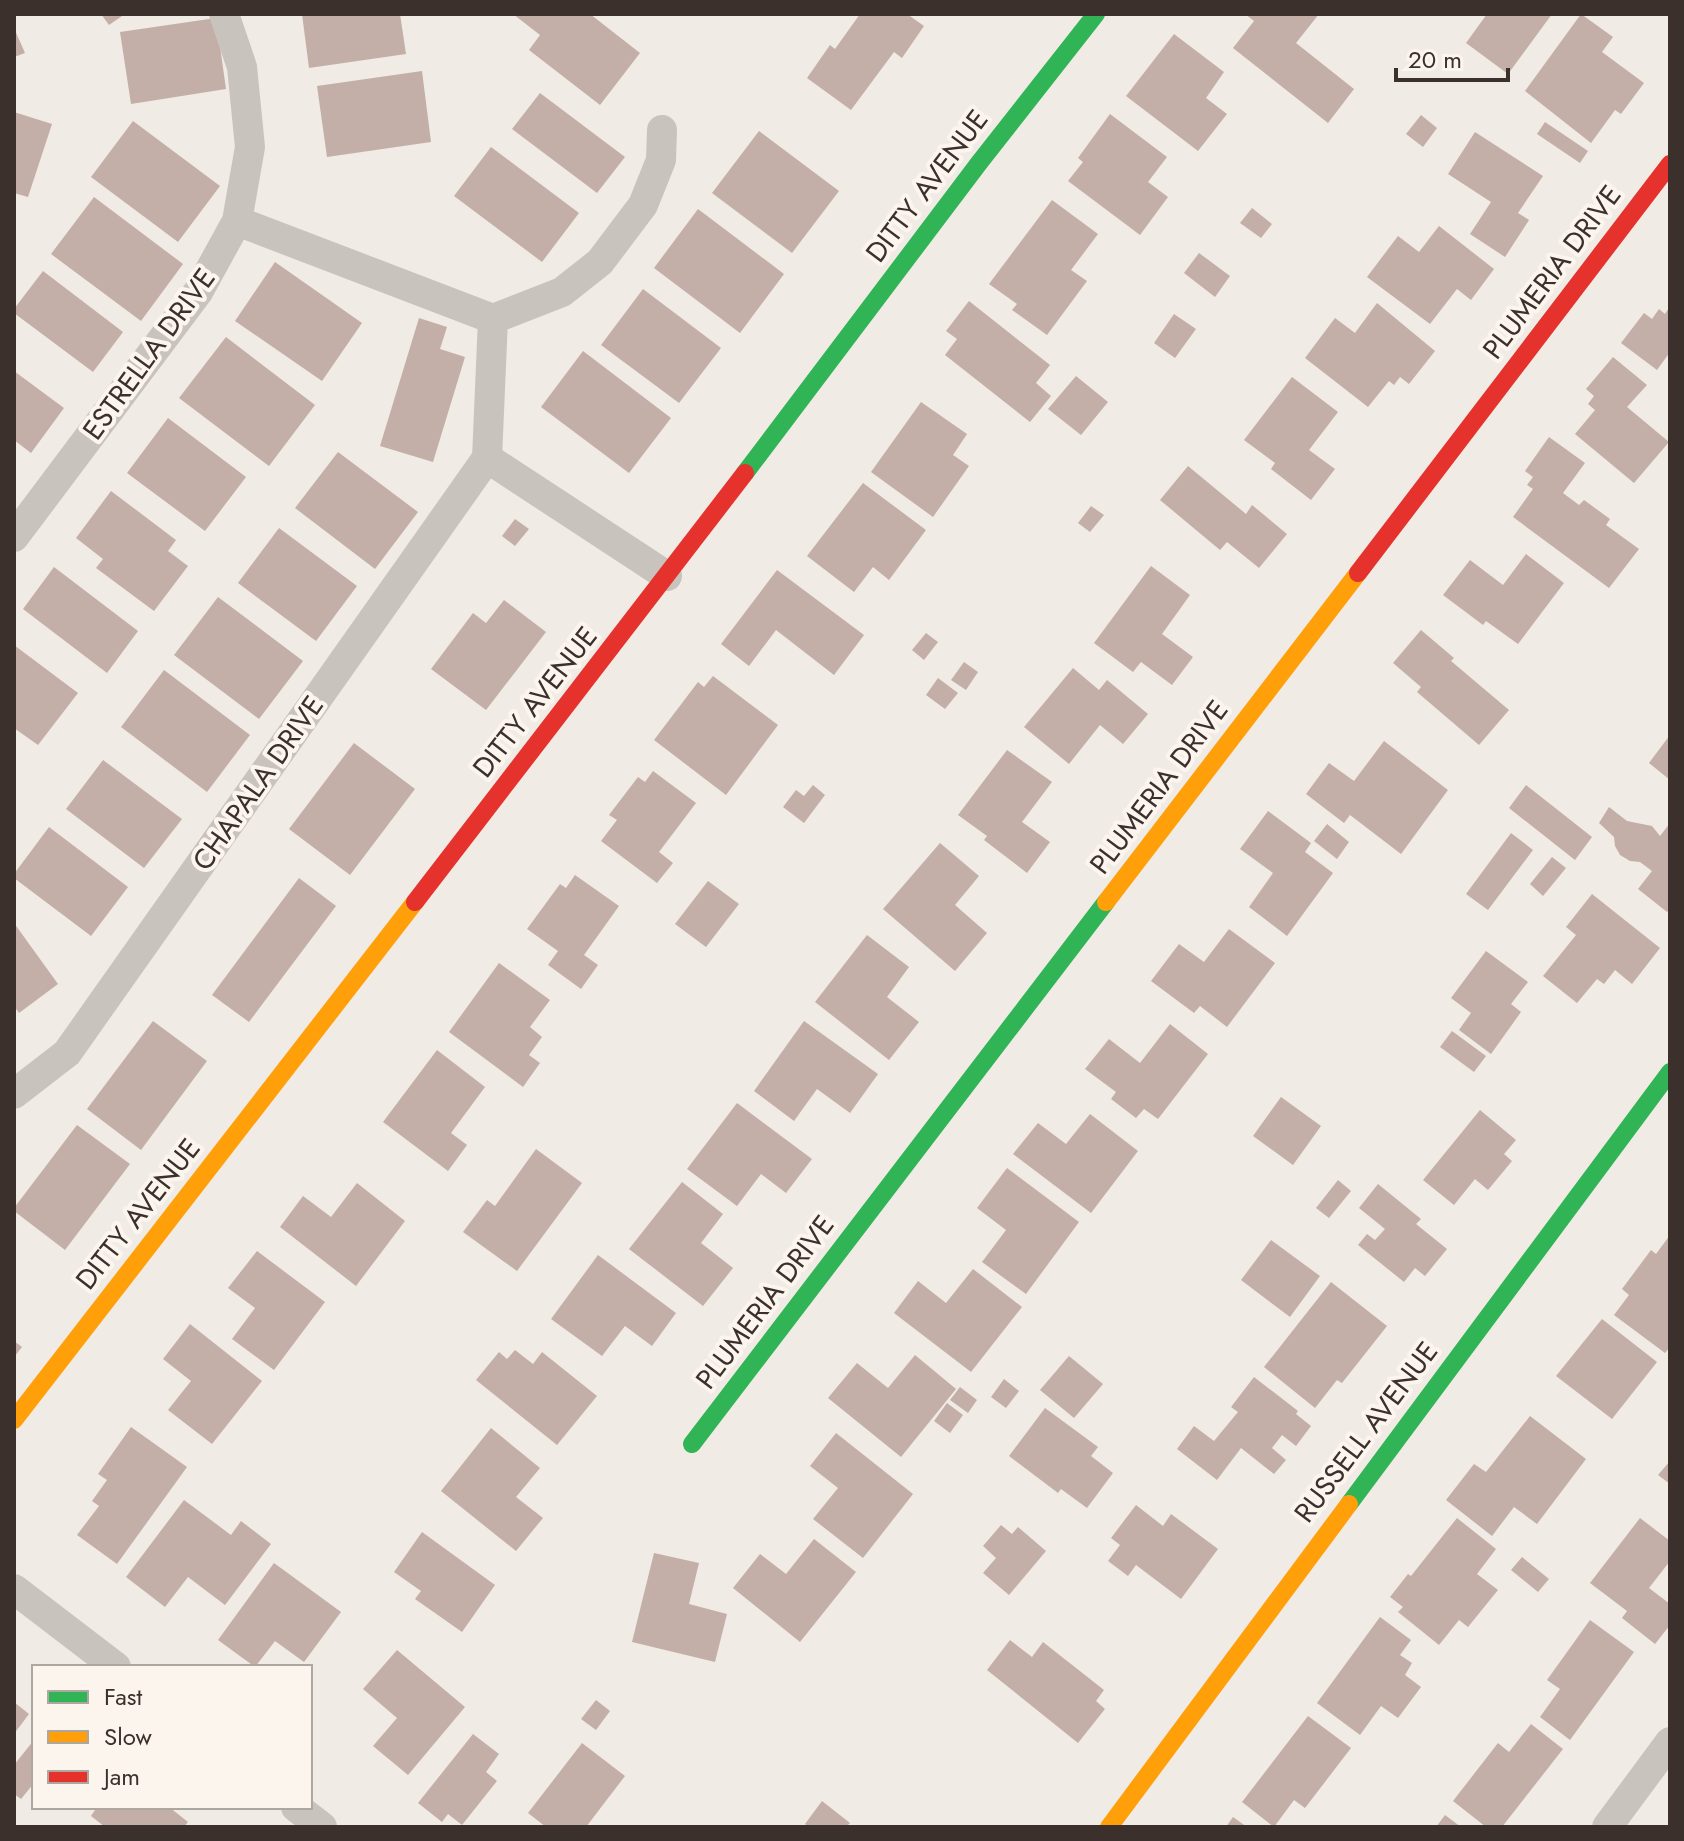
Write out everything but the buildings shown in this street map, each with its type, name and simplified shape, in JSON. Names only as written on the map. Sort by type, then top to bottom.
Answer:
[{"type":"street","name":"ESTRELLA DRIVE","points":[[14,537],[198,292],[237,221],[250,147],[242,67],[224,14]]},
{"type":"street","name":"DITTY AVENUE","points":[[14,1420],[667,576],[1096,14]]},
{"type":"street","points":[[237,221],[493,319],[562,292],[600,262],[643,205],[661,160],[662,130]]},
{"type":"street","name":"PLUMERIA DRIVE","points":[[692,1444],[1670,164]]},
{"type":"street","points":[[493,319],[487,458],[667,576]]},
{"type":"street","name":"CHAPALA DRIVE","points":[[14,1094],[67,1053],[487,458]]},
{"type":"street","name":"RUSSELL AVENUE","points":[[1109,1827],[1670,1072]]},
{"type":"street","points":[[14,1589],[113,1665]]},
{"type":"street","points":[[1607,1827],[1670,1742]]},
{"type":"street","points":[[299,1809],[322,1827]]},
{"type":"traffic: fast","points":[[745,473],[979,163],[1096,14]]},
{"type":"traffic: fast","points":[[692,1444],[1106,902]]},
{"type":"traffic: fast","points":[[1349,1504],[1670,1072]]},
{"type":"traffic: slow","points":[[1106,902],[1358,573]]},
{"type":"traffic: slow","points":[[14,1420],[415,902]]},
{"type":"traffic: slow","points":[[1109,1827],[1349,1504]]},
{"type":"traffic: jam","points":[[1358,573],[1670,164]]},
{"type":"traffic: jam","points":[[415,902],[745,473]]}]
